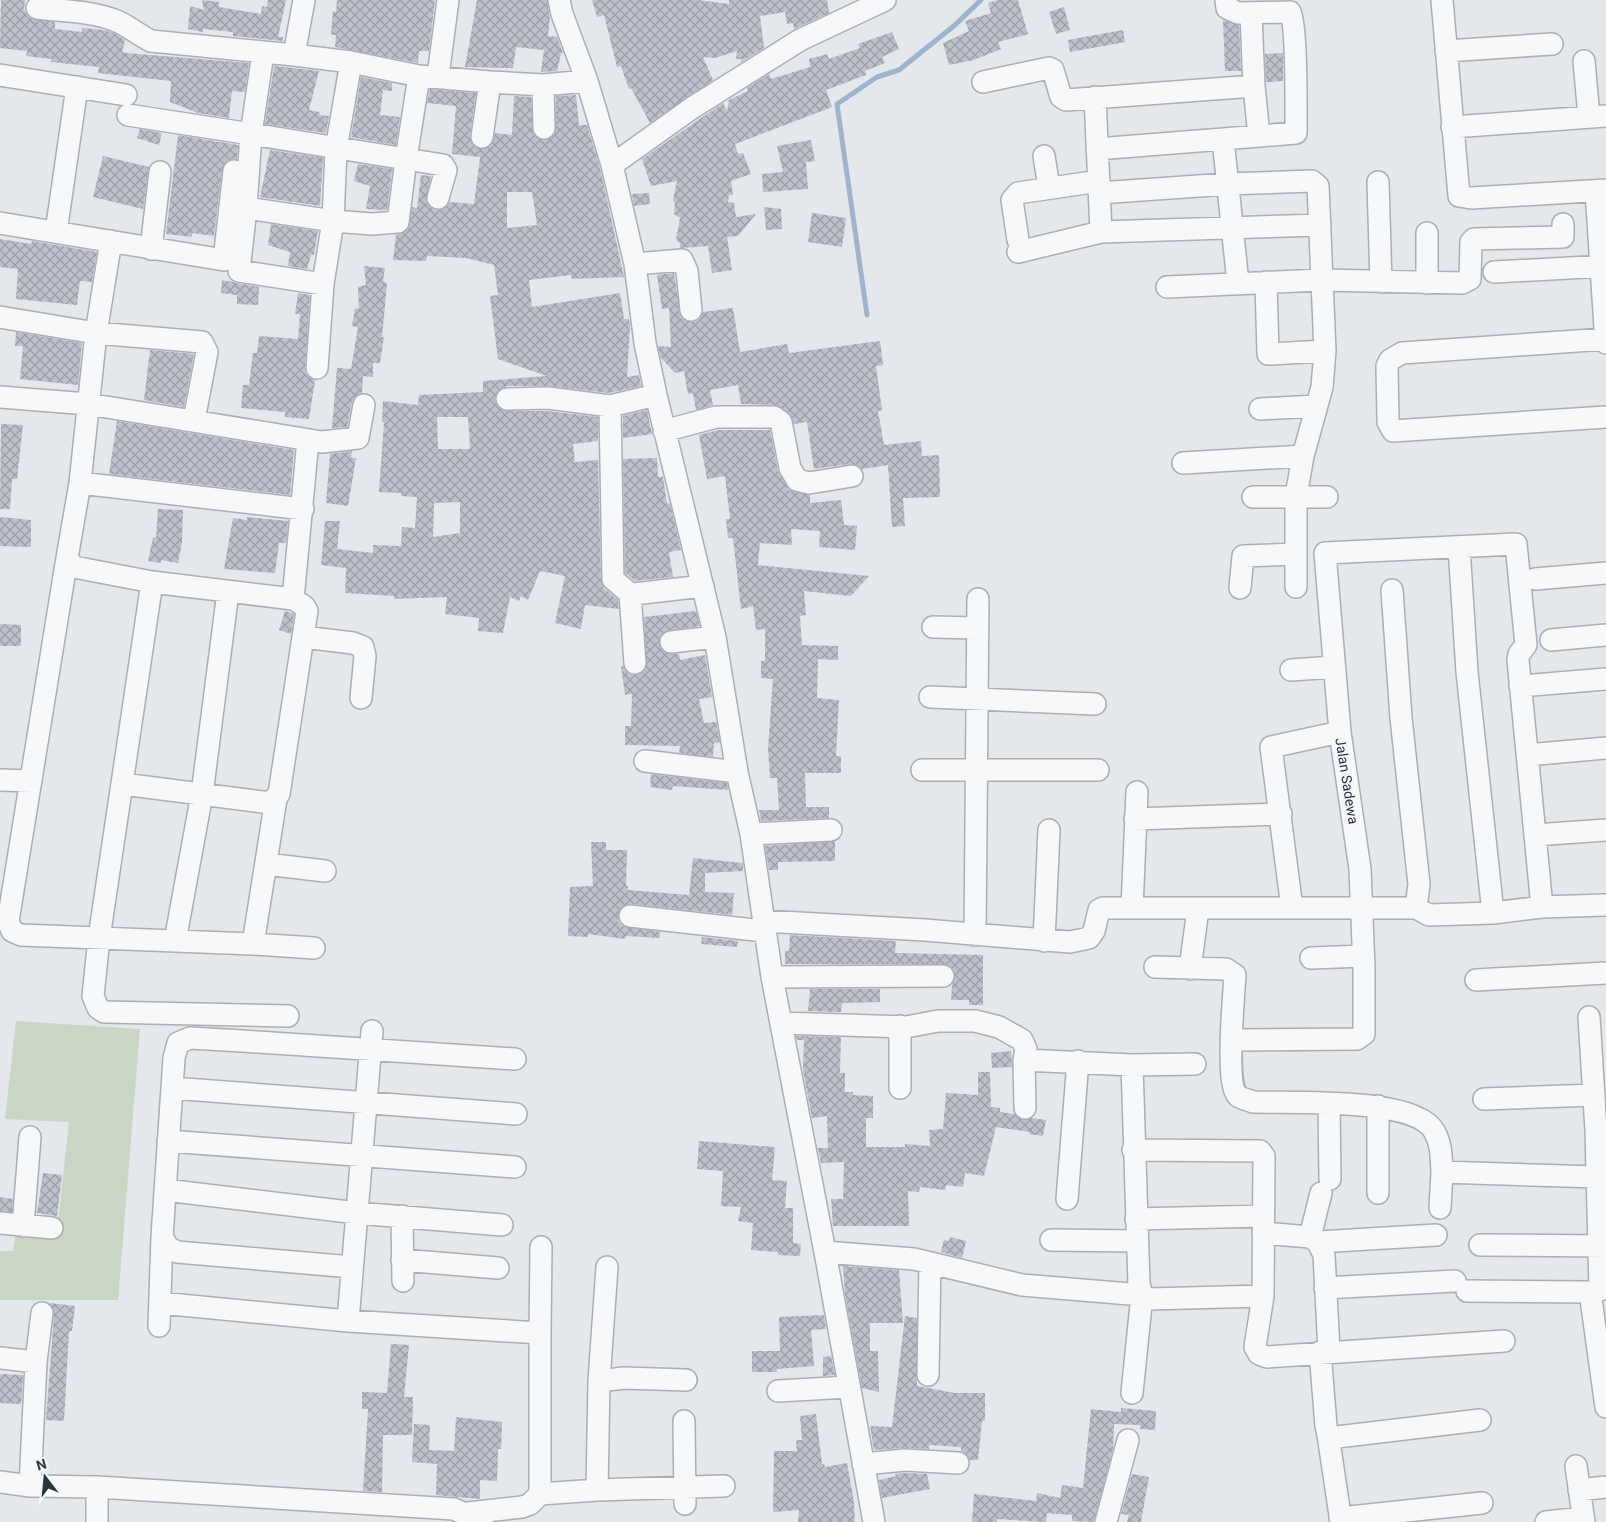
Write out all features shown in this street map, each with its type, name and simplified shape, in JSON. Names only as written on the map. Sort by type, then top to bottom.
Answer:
[{"type":"street","points":[[294,55],[304,0]]},
{"type":"street","points":[[246,208],[333,221],[372,224],[398,222],[406,159],[448,0]]},
{"type":"street","points":[[559,0],[562,14],[587,81],[612,165],[635,264],[645,343],[656,395],[715,637],[737,772],[751,834],[772,977],[825,1252],[874,1522]]},
{"type":"street","points":[[612,165],[692,108],[800,40],[885,0]]},
{"type":"street","points":[[1097,149],[1296,133],[1293,18],[1290,12],[1238,14],[1229,10],[1226,0]]},
{"type":"street","points":[[1442,0],[1458,192],[1462,198],[1601,190],[1606,343]]},
{"type":"street","points":[[38,8],[103,16],[116,20],[139,36],[151,41],[294,55],[351,62],[429,76],[490,82],[542,85],[587,81]]},
{"type":"street","points":[[1251,14],[1254,86],[1259,136]]},
{"type":"street","points":[[1446,51],[1552,44]]},
{"type":"street","points":[[263,53],[251,134],[239,271],[246,274],[323,284]]},
{"type":"street","points":[[1452,127],[1598,116],[1584,61]]},
{"type":"street","points":[[317,368],[323,284],[333,221],[336,149],[351,62]]},
{"type":"street","points":[[983,82],[1049,68],[1052,70],[1063,99],[1254,86]]},
{"type":"street","points":[[0,75],[77,87],[127,105],[251,134],[444,165],[446,170],[438,198]]},
{"type":"street","points":[[482,137],[490,82]]},
{"type":"street","points":[[542,85],[544,128]]},
{"type":"street","points":[[56,232],[77,87]]},
{"type":"street","points":[[1095,97],[1101,232]]},
{"type":"street","points":[[1223,139],[1238,283]]},
{"type":"street","points":[[1044,156],[1049,188]]},
{"type":"street","points":[[0,223],[224,260],[234,171]]},
{"type":"street","points":[[151,249],[160,172]]},
{"type":"street","points":[[1296,587],[1294,554],[1296,496],[1303,456],[1315,406],[1322,387],[1325,351],[1320,225],[1318,186],[1312,181],[1049,188],[1018,192],[1012,200],[1018,246],[1101,232],[1320,225]]},
{"type":"street","points":[[1378,182],[1381,282]]},
{"type":"street","points":[[1427,233],[1427,283]]},
{"type":"street","points":[[1167,287],[1322,280],[1427,283],[1466,282],[1470,279],[1471,242],[1474,239],[1563,237]]},
{"type":"street","points":[[111,241],[96,334],[80,484],[31,782],[9,855],[8,921],[6,931],[21,936],[253,944],[314,948]]},
{"type":"street","points":[[635,264],[682,260],[687,271],[691,310]]},
{"type":"street","points":[[1494,272],[1603,266]]},
{"type":"street","points":[[1266,282],[1268,354],[1325,351]]},
{"type":"street","points":[[0,317],[96,334],[202,342],[207,352],[194,420]]},
{"type":"street","points":[[1606,339],[1402,353],[1390,360],[1387,366],[1388,422],[1393,431],[1606,417]]},
{"type":"street","points":[[507,399],[548,398],[610,406],[656,395]]},
{"type":"street","points":[[0,397],[88,404],[322,442],[358,438],[364,405]]},
{"type":"street","points":[[610,406],[613,576],[630,594],[635,662]]},
{"type":"street","points":[[1260,409],[1315,406]]},
{"type":"street","points":[[664,431],[716,417],[774,417],[781,422],[790,468],[797,480],[809,483],[852,476]]},
{"type":"street","points":[[293,599],[303,509],[308,440]]},
{"type":"street","points":[[1182,463],[1303,456]]},
{"type":"street","points":[[80,484],[303,509]]},
{"type":"street","points":[[1253,497],[1326,497]]},
{"type":"street","points":[[1340,732],[1325,553],[1516,544],[1526,644],[1519,654],[1520,686],[1542,907]]},
{"type":"street","points":[[1459,547],[1466,672],[1493,913]]},
{"type":"street","points":[[1240,588],[1243,556],[1294,554]]},
{"type":"street","points":[[67,558],[74,567],[152,582],[293,599],[304,606],[307,611],[280,794],[276,800],[253,944]]},
{"type":"street","points":[[1535,579],[1606,573]]},
{"type":"street","points":[[152,582],[99,938],[93,996],[98,1008],[104,1012],[288,1016]]},
{"type":"street","points":[[630,594],[703,586]]},
{"type":"street","points":[[1392,590],[1401,718],[1419,884],[1416,908]]},
{"type":"street","points":[[175,941],[202,794],[228,592]]},
{"type":"street","points":[[975,934],[978,599]]},
{"type":"street","points":[[933,627],[977,628]]},
{"type":"street","points":[[1551,640],[1606,635]]},
{"type":"street","points":[[671,642],[715,637]]},
{"type":"street","points":[[303,638],[353,643],[362,647],[365,656],[361,698]]},
{"type":"street","points":[[1291,670],[1334,667]]},
{"type":"street","points":[[1520,686],[1606,680]]},
{"type":"street","points":[[930,697],[1095,704]]},
{"type":"street","name":"Jalan Sadewa","points":[[1231,1040],[1361,1037],[1364,1034],[1360,869],[1340,732],[1270,747],[1281,814]]},
{"type":"street","points":[[1527,755],[1606,748]]},
{"type":"street","points":[[645,761],[737,772]]},
{"type":"street","points":[[922,770],[1098,770]]},
{"type":"street","points":[[0,780],[31,782]]},
{"type":"street","points":[[123,784],[270,802],[276,800]]},
{"type":"street","points":[[1132,908],[1137,792]]},
{"type":"street","points":[[1135,819],[1281,814],[1292,908]]},
{"type":"street","points":[[751,834],[830,830]]},
{"type":"street","points":[[1044,941],[1049,830]]},
{"type":"street","points":[[1535,835],[1606,830]]},
{"type":"street","points":[[266,864],[325,871]]},
{"type":"street","points":[[630,916],[764,926],[975,934],[1070,942],[1089,938],[1094,931],[1099,910],[1108,908],[1416,908],[1429,916],[1493,913],[1542,907],[1606,905]]},
{"type":"street","points":[[1190,969],[1198,909]]},
{"type":"street","points":[[1311,958],[1363,956]]},
{"type":"street","points":[[1154,968],[1226,969],[1235,975],[1231,1040],[1232,1085],[1238,1096],[1253,1102],[1378,1106],[1409,1113],[1433,1129],[1440,1146],[1442,1172],[1440,1208]]},
{"type":"street","points":[[1476,980],[1606,972]]},
{"type":"street","points":[[772,977],[943,976]]},
{"type":"street","points":[[1325,1288],[1461,1286],[1590,1292],[1600,1290],[1602,1247],[1597,1177],[1601,1131],[1594,1095],[1589,1017]]},
{"type":"street","points":[[781,1023],[900,1026],[938,1021],[975,1021],[999,1027],[1022,1040],[1026,1049],[1024,1060],[1024,1108]]},
{"type":"street","points":[[900,1026],[900,1088]]},
{"type":"street","points":[[160,1326],[162,1237],[174,1058],[178,1043],[183,1039],[371,1039],[515,1059]]},
{"type":"street","points":[[348,1321],[371,1039]]},
{"type":"street","points":[[1024,1060],[1132,1065],[1194,1064]]},
{"type":"street","points":[[1067,1199],[1078,1061]]},
{"type":"street","points":[[1132,1065],[1136,1219],[1139,1284],[1142,1295],[1132,1393]]},
{"type":"street","points":[[172,1088],[516,1114]]},
{"type":"street","points":[[1484,1099],[1594,1095]]},
{"type":"street","points":[[1329,1104],[1326,1186],[1314,1239],[1324,1255],[1326,1426],[1341,1520],[1482,1503]]},
{"type":"street","points":[[1378,1106],[1378,1193]]},
{"type":"street","points":[[24,1226],[30,1137]]},
{"type":"street","points":[[168,1141],[516,1167]]},
{"type":"street","points":[[1134,1150],[1260,1151],[1264,1156],[1263,1296],[1255,1347],[1260,1354],[1267,1357],[1504,1341]]},
{"type":"street","points":[[1442,1172],[1597,1177]]},
{"type":"street","points":[[165,1190],[357,1213],[502,1225]]},
{"type":"street","points":[[402,1216],[403,1282]]},
{"type":"street","points":[[1136,1219],[1263,1224],[1314,1239],[1436,1234]]},
{"type":"street","points":[[0,1224],[52,1228]]},
{"type":"street","points":[[162,1237],[168,1247],[177,1252],[352,1268]]},
{"type":"street","points":[[1051,1240],[1137,1241]]},
{"type":"street","points":[[1480,1244],[1602,1247]]},
{"type":"street","points":[[540,1494],[541,1247]]},
{"type":"street","points":[[825,1252],[902,1257],[1022,1285],[1142,1295],[1149,1299],[1263,1296]]},
{"type":"street","points":[[402,1260],[498,1268]]},
{"type":"street","points":[[928,1375],[930,1263]]},
{"type":"street","points":[[597,1490],[599,1381],[607,1267]]},
{"type":"street","points":[[1590,1292],[1606,1407]]},
{"type":"street","points":[[160,1303],[348,1321],[540,1333]]},
{"type":"street","points":[[30,1486],[36,1362],[42,1313]]},
{"type":"street","points":[[0,1358],[36,1362]]},
{"type":"street","points":[[599,1381],[624,1378],[686,1380]]},
{"type":"street","points":[[778,1391],[849,1387]]},
{"type":"street","points":[[684,1420],[684,1496]]},
{"type":"street","points":[[1328,1435],[1337,1437],[1480,1420]]},
{"type":"street","points":[[1106,1522],[1128,1440]]},
{"type":"street","points":[[863,1464],[905,1460],[958,1463]]},
{"type":"street","points":[[1546,1522],[1583,1520],[1576,1466]]},
{"type":"street","points":[[0,1482],[30,1486],[98,1488],[454,1509],[475,1518],[530,1504],[540,1494],[597,1490],[684,1496],[724,1486]]},
{"type":"street","points":[[1580,1490],[1606,1487]]},
{"type":"street","points":[[97,1522],[98,1488]]},
{"type":"green space","points":[[16,1021],[140,1029],[118,1300],[0,1300],[0,1251],[13,1251],[16,1230],[57,1232],[69,1122],[5,1119]]},
{"type":"building","points":[[1,0],[25,0],[24,10],[29,18],[55,22],[55,29],[82,32],[82,28],[114,33],[125,40],[122,52],[249,63],[245,92],[232,91],[229,118],[198,113],[170,102],[171,81],[98,73],[99,67],[51,62],[52,59],[26,56],[27,51],[0,48]]},
{"type":"building","points":[[202,0],[219,2],[219,7],[261,14],[262,6],[267,7],[268,0],[286,0],[278,37],[283,37],[283,41],[233,36],[233,32],[203,29],[203,32],[188,29],[190,6],[204,10]]},
{"type":"building","points":[[337,0],[435,0],[429,51],[419,51],[418,63],[335,47],[336,35],[331,35],[333,11],[336,12]]},
{"type":"building","points":[[477,0],[547,0],[550,17],[548,36],[557,37],[563,53],[561,53],[557,71],[541,72],[544,50],[516,47],[513,68],[465,67]]},
{"type":"building","points":[[592,0],[698,0],[729,4],[729,0],[827,0],[829,13],[794,29],[793,23],[787,24],[785,12],[760,16],[764,48],[741,62],[742,59],[736,59],[737,51],[715,58],[703,57],[713,80],[650,123],[631,88],[629,89],[621,66],[617,67],[604,15],[597,17]]},
{"type":"building","points":[[998,0],[1018,0],[1028,34],[998,42],[1001,49],[974,60],[949,65],[943,43],[969,31],[965,21],[991,13],[988,3]]},
{"type":"building","points":[[1064,7],[1070,30],[1056,34],[1049,12]]},
{"type":"building","points":[[1223,20],[1239,25],[1241,71],[1225,71]]},
{"type":"building","points":[[1123,30],[1125,42],[1070,52],[1068,40]]},
{"type":"building","points":[[892,32],[899,49],[882,57],[885,63],[865,71],[866,75],[826,90],[832,107],[735,144],[738,154],[743,153],[751,174],[731,181],[733,195],[729,195],[728,202],[734,203],[736,217],[756,214],[738,236],[727,237],[732,270],[712,273],[708,246],[680,248],[680,243],[676,240],[680,218],[674,214],[675,204],[673,200],[677,181],[651,186],[642,159],[723,103],[727,111],[729,100],[748,91],[747,88],[769,74],[771,79],[810,67],[809,59],[827,54],[829,59],[860,48],[858,44]]},
{"type":"building","points":[[1283,53],[1283,81],[1266,82],[1265,54]]},
{"type":"building","points":[[274,66],[319,71],[309,110],[320,112],[319,115],[329,116],[326,133],[265,124]]},
{"type":"building","points":[[361,77],[392,83],[392,91],[383,90],[380,115],[400,117],[396,145],[351,137]]},
{"type":"building","points":[[430,89],[476,93],[470,136],[474,146],[481,149],[491,145],[495,133],[512,135],[514,96],[531,97],[533,134],[544,140],[551,138],[555,134],[556,96],[576,95],[579,125],[587,125],[600,168],[624,277],[572,279],[571,275],[529,280],[532,307],[620,293],[624,319],[629,319],[630,325],[627,377],[639,375],[641,386],[609,393],[549,386],[507,386],[500,389],[495,399],[497,406],[507,411],[547,411],[598,417],[598,441],[573,444],[575,462],[598,460],[601,580],[604,588],[618,600],[619,609],[585,605],[581,629],[555,623],[565,576],[540,571],[528,600],[521,596],[519,601],[510,597],[503,633],[478,631],[479,618],[445,614],[447,597],[394,599],[394,596],[345,593],[346,568],[321,565],[325,521],[340,521],[337,549],[373,553],[373,545],[401,546],[402,527],[415,528],[417,497],[401,496],[401,493],[379,492],[384,422],[382,422],[383,401],[418,405],[419,395],[483,392],[483,381],[547,376],[498,359],[490,296],[498,295],[494,265],[466,258],[427,256],[426,261],[393,260],[396,235],[408,229],[412,207],[417,208],[421,175],[431,176],[426,201],[434,210],[441,210],[450,202],[474,204],[480,157],[452,154],[456,106],[427,103]],"holes":[[[507,192],[532,192],[537,225],[507,228]],[[437,417],[468,417],[470,449],[438,449]],[[460,502],[460,533],[433,537],[434,503]]]},
{"type":"building","points":[[140,129],[162,133],[159,145],[137,138]]},
{"type":"building","points":[[178,135],[238,145],[237,159],[229,160],[222,170],[214,236],[192,233],[192,237],[166,234]]},
{"type":"building","points":[[811,140],[815,161],[806,162],[808,189],[763,192],[762,174],[783,172],[777,146]]},
{"type":"building","points":[[270,150],[323,158],[320,206],[260,197]]},
{"type":"building","points":[[103,156],[149,167],[143,209],[93,197]]},
{"type":"building","points":[[358,164],[392,169],[387,210],[366,209],[370,186],[354,181]]},
{"type":"building","points":[[649,193],[650,204],[634,206],[632,194]]},
{"type":"building","points":[[764,207],[781,209],[782,229],[766,230]]},
{"type":"building","points":[[812,213],[846,218],[842,247],[808,242]]},
{"type":"building","points":[[271,224],[318,231],[314,255],[311,255],[307,269],[288,266],[290,252],[268,245]]},
{"type":"building","points":[[0,239],[31,244],[32,241],[97,252],[92,282],[80,281],[77,305],[16,299],[18,269],[0,267]]},
{"type":"building","points":[[364,266],[385,268],[383,281],[387,284],[382,337],[384,337],[380,363],[373,363],[373,377],[363,376],[362,393],[355,397],[352,402],[347,427],[332,428],[337,368],[351,369],[358,327],[352,326],[355,308],[359,309],[358,287],[366,285]]},
{"type":"building","points":[[674,273],[681,318],[693,322],[699,320],[703,312],[733,308],[740,352],[787,344],[789,353],[880,341],[883,365],[876,366],[882,410],[878,411],[884,445],[921,441],[922,456],[939,455],[940,497],[903,498],[905,526],[892,527],[888,465],[862,469],[857,465],[850,464],[814,469],[807,422],[794,424],[788,412],[775,405],[741,404],[738,385],[710,390],[713,405],[696,410],[693,393],[688,394],[684,371],[675,373],[661,358],[658,346],[671,347],[669,308],[662,309],[657,275]]},
{"type":"building","points":[[222,280],[259,287],[258,305],[237,304],[237,295],[221,293]]},
{"type":"building","points":[[298,293],[310,295],[305,368],[306,374],[315,380],[309,419],[285,417],[285,412],[241,408],[243,385],[249,385],[253,353],[257,353],[259,336],[298,339],[300,314],[295,314]]},
{"type":"building","points":[[16,332],[82,343],[78,385],[20,379],[23,346],[15,346]]},
{"type":"building","points":[[150,350],[194,354],[184,407],[144,400]]},
{"type":"building","points":[[647,410],[652,434],[623,438],[623,416]]},
{"type":"building","points":[[117,421],[294,450],[290,495],[109,474]]},
{"type":"building","points":[[1,424],[23,425],[17,479],[12,479],[10,509],[0,509]]},
{"type":"building","points":[[718,430],[770,430],[778,471],[789,490],[810,495],[810,503],[841,500],[844,525],[857,526],[855,550],[819,547],[820,531],[791,529],[792,545],[760,543],[758,565],[869,576],[851,596],[804,591],[806,615],[800,616],[802,645],[838,646],[838,660],[818,659],[817,698],[839,700],[836,756],[841,756],[841,773],[805,773],[806,807],[829,807],[829,818],[761,821],[759,810],[779,810],[777,778],[770,778],[768,748],[773,679],[761,678],[761,661],[765,661],[765,629],[756,630],[753,606],[741,609],[733,538],[728,538],[726,519],[730,519],[725,476],[707,479],[699,435]]},
{"type":"building","points":[[352,451],[351,458],[356,458],[348,506],[326,503],[330,454]]},
{"type":"building","points":[[657,458],[658,477],[663,477],[667,504],[670,503],[681,550],[669,552],[673,577],[635,581],[625,573],[623,459]]},
{"type":"building","points":[[158,509],[183,510],[182,542],[178,563],[161,560],[161,563],[148,561],[153,537],[156,538]]},
{"type":"building","points":[[0,517],[31,520],[31,547],[0,546]]},
{"type":"building","points":[[247,517],[288,521],[286,543],[279,543],[275,573],[224,569],[233,518],[247,520]]},
{"type":"building","points":[[285,611],[294,614],[291,634],[279,630]]},
{"type":"building","points":[[696,611],[700,626],[664,632],[660,637],[659,644],[666,653],[679,654],[680,660],[705,655],[712,697],[699,699],[704,723],[716,722],[720,742],[714,743],[713,757],[679,753],[680,746],[625,745],[625,726],[631,726],[632,694],[625,695],[621,666],[629,674],[635,675],[642,673],[646,668],[644,617]]},
{"type":"building","points":[[0,624],[21,625],[21,646],[0,646]]},
{"type":"building","points":[[651,774],[727,783],[728,790],[673,786],[672,790],[650,787]]},
{"type":"building","points":[[835,841],[835,861],[778,862],[778,870],[769,870],[765,846]]},
{"type":"building","points":[[591,842],[606,842],[606,850],[627,850],[626,886],[628,886],[628,890],[689,895],[693,858],[743,863],[743,871],[705,873],[705,892],[734,893],[732,915],[631,904],[620,909],[618,921],[622,926],[660,932],[660,938],[626,936],[625,939],[588,934],[588,937],[568,936],[570,887],[593,886]]},
{"type":"building","points":[[790,935],[896,941],[895,953],[983,955],[983,1005],[969,1005],[969,1000],[951,1000],[955,975],[953,969],[943,964],[785,964],[785,951],[789,951]]},
{"type":"building","points":[[702,937],[738,941],[737,947],[701,944]]},
{"type":"building","points":[[810,989],[880,989],[880,1002],[842,1003],[841,1012],[808,1011]]},
{"type":"building","points":[[796,1036],[841,1037],[840,1073],[845,1073],[845,1092],[853,1092],[853,1095],[873,1096],[873,1118],[866,1118],[866,1147],[905,1147],[905,1144],[930,1146],[929,1130],[943,1129],[946,1093],[978,1095],[978,1072],[990,1072],[991,1107],[1000,1108],[1000,1112],[1014,1114],[1025,1120],[1032,1118],[1046,1120],[1043,1136],[996,1127],[984,1176],[965,1173],[963,1187],[946,1185],[945,1190],[920,1187],[919,1192],[908,1191],[909,1226],[833,1226],[831,1199],[843,1199],[844,1162],[821,1163],[818,1148],[828,1148],[827,1116],[812,1118],[803,1070],[804,1040],[797,1040]]},
{"type":"building","points":[[1011,1051],[1012,1067],[992,1068],[991,1053]]},
{"type":"building","points":[[699,1141],[775,1147],[772,1180],[787,1181],[785,1208],[793,1208],[793,1243],[801,1244],[800,1256],[778,1255],[778,1252],[751,1250],[753,1223],[738,1221],[741,1207],[721,1206],[723,1171],[697,1169]]},
{"type":"building","points":[[43,1173],[62,1175],[57,1216],[37,1213]]},
{"type":"building","points":[[0,1197],[13,1199],[12,1212],[0,1211]]},
{"type":"building","points":[[950,1237],[966,1241],[962,1258],[941,1252],[944,1240],[949,1241]]},
{"type":"building","points":[[843,1266],[899,1270],[903,1323],[870,1323],[870,1351],[878,1351],[879,1392],[862,1388],[845,1294]]},
{"type":"building","points":[[50,1303],[75,1306],[72,1331],[69,1331],[64,1421],[46,1420],[54,1315]]},
{"type":"building","points":[[824,1315],[826,1329],[811,1330],[814,1366],[777,1369],[777,1372],[752,1372],[752,1351],[780,1351],[779,1317]]},
{"type":"building","points":[[905,1316],[917,1318],[917,1386],[955,1393],[985,1393],[985,1421],[982,1421],[978,1460],[970,1460],[961,1451],[961,1447],[929,1445],[929,1449],[874,1450],[870,1426],[892,1427]]},
{"type":"building","points":[[391,1344],[409,1345],[404,1397],[413,1397],[412,1435],[383,1435],[382,1492],[363,1491],[368,1409],[362,1409],[362,1392],[387,1393]]},
{"type":"building","points":[[831,1356],[835,1375],[823,1376],[823,1357]]},
{"type":"building","points":[[0,1375],[23,1375],[21,1404],[0,1403]]},
{"type":"building","points":[[1121,1408],[1156,1411],[1155,1430],[1140,1429],[1140,1425],[1114,1424],[1113,1449],[1094,1522],[1072,1521],[1072,1515],[1047,1513],[1046,1522],[997,1519],[997,1522],[972,1522],[974,1494],[1036,1501],[1037,1493],[1060,1498],[1062,1485],[1083,1488],[1091,1409],[1121,1412]]},
{"type":"building","points":[[816,1414],[822,1464],[825,1467],[847,1463],[854,1502],[855,1522],[798,1522],[799,1510],[773,1512],[774,1451],[797,1451],[796,1440],[802,1440],[800,1416]]},
{"type":"building","points":[[456,1417],[502,1422],[501,1449],[498,1449],[497,1481],[480,1480],[480,1499],[436,1495],[437,1464],[412,1462],[414,1424],[430,1425],[429,1450],[454,1451]]},
{"type":"building","points":[[895,1474],[927,1474],[930,1489],[882,1498],[879,1480],[896,1476]]},
{"type":"building","points":[[1132,1474],[1149,1477],[1141,1522],[1127,1522],[1129,1515],[1121,1514]]},
{"type":"waterway","points":[[867,315],[837,104],[877,77],[899,70],[955,25],[981,0]]}]
